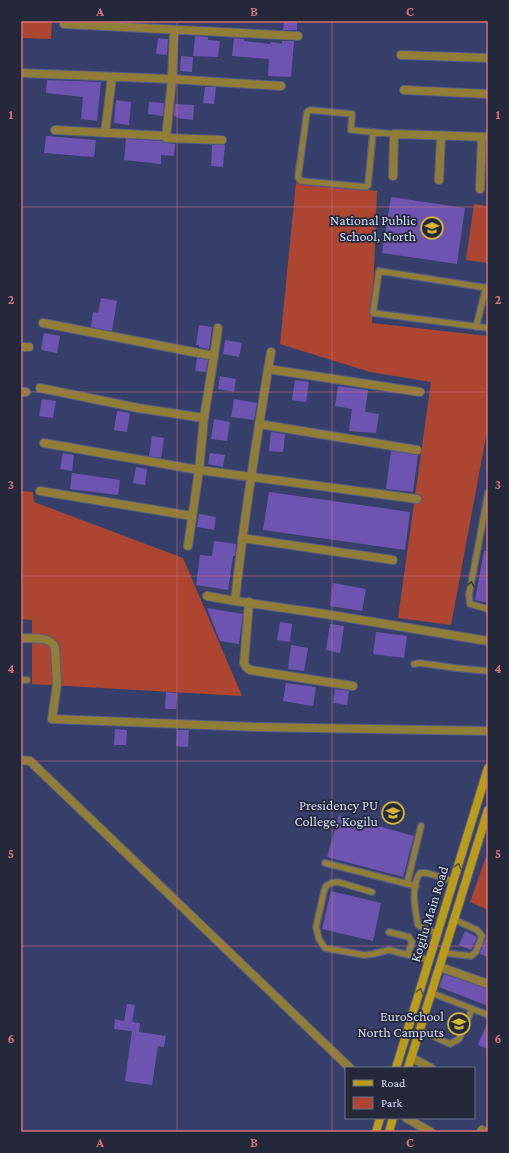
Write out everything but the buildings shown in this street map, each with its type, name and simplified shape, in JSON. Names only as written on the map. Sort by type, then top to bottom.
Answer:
[{"type":"main road","name":"Kogilu Main Road","points":[[396,1067],[453,881],[485,788],[488,768]]},
{"type":"main road","name":"Kogilu Main Road","points":[[408,1067],[485,827],[488,810]]},
{"type":"main road","points":[[376,1132],[380,1119]]},
{"type":"main road","points":[[389,1132],[393,1119]]},
{"type":"street","points":[[64,24],[298,36]]},
{"type":"street","points":[[166,136],[172,79],[174,30]]},
{"type":"street","points":[[401,55],[488,58]]},
{"type":"street","points":[[21,74],[172,79],[281,86]]},
{"type":"street","points":[[105,132],[112,77]]},
{"type":"street","points":[[404,90],[488,94]]},
{"type":"street","points":[[55,130],[166,136],[166,138],[222,140]]},
{"type":"street","points":[[393,176],[394,134],[485,137],[480,189]]},
{"type":"street","points":[[439,180],[441,136]]},
{"type":"street","points":[[43,323],[214,356]]},
{"type":"street","points":[[188,546],[199,470],[204,418],[218,328]]},
{"type":"street","points":[[235,601],[242,538],[271,352]]},
{"type":"street","points":[[268,369],[420,392]]},
{"type":"street","points":[[40,388],[138,408],[204,418]]},
{"type":"street","points":[[259,424],[417,450]]},
{"type":"street","points":[[44,443],[199,470],[417,499]]},
{"type":"street","points":[[40,491],[192,516]]},
{"type":"street","points":[[242,538],[393,560]]},
{"type":"street","points":[[207,596],[488,641]]},
{"type":"street","points":[[249,602],[244,663],[246,668],[250,670],[353,686]]},
{"type":"street","points":[[21,638],[46,639],[53,643],[55,647],[57,684],[52,719],[256,727],[488,731]]},
{"type":"street","points":[[21,760],[30,761],[349,1067]]},
{"type":"street","points":[[440,967],[488,984]]},
{"type":"street","points":[[412,1058],[429,1067]]},
{"type":"street","points":[[408,1119],[431,1132]]},
{"type":"street","points":[[481,1132],[482,1130],[486,1132]]},
{"type":"lane","points":[[373,132],[368,185],[366,187],[301,180],[298,177],[307,112],[310,110],[352,114],[351,130],[373,132],[394,134]]},
{"type":"lane","points":[[476,327],[487,287],[379,271],[373,313],[476,327],[488,328]]},
{"type":"lane","points":[[488,493],[469,595],[470,604],[488,609]]},
{"type":"lane","points":[[414,664],[420,663],[488,671]]},
{"type":"lane","points":[[407,884],[421,826]]},
{"type":"lane","points":[[325,863],[416,886]]},
{"type":"lane","points":[[437,933],[418,925],[414,901],[417,877],[420,873],[427,873],[453,881]]},
{"type":"lane","points":[[372,892],[338,882],[331,883],[326,886],[316,926],[319,938],[325,948],[364,954],[373,954],[389,950],[429,960]]},
{"type":"lane","points":[[445,953],[471,956],[476,952],[482,936],[477,930],[455,920]]},
{"type":"lane","points":[[389,932],[409,937],[412,942],[408,954]]},
{"type":"lane","points":[[432,993],[488,1015]]},
{"type":"lane","points":[[420,1030],[450,1044],[459,1039],[472,1009]]},
{"type":"green space","points":[[21,21],[52,21],[51,39],[21,38]]},
{"type":"green space","points":[[296,182],[377,191],[372,323],[488,336],[488,426],[451,625],[398,618],[431,382],[370,372],[280,344]]},
{"type":"green space","points":[[474,204],[488,206],[488,263],[466,260]]},
{"type":"green space","points":[[21,491],[33,492],[34,502],[183,558],[242,696],[32,684],[32,620],[21,619]]},
{"type":"green space","points":[[486,857],[488,858],[488,910],[470,902]]},
{"type":"place","name":"National Public School, North","points":[[432,228]]},
{"type":"place","name":"Presidency PU College, Kogilu","points":[[393,813]]},
{"type":"place","name":"EuroSchool North Camputs","points":[[459,1024]]}]
